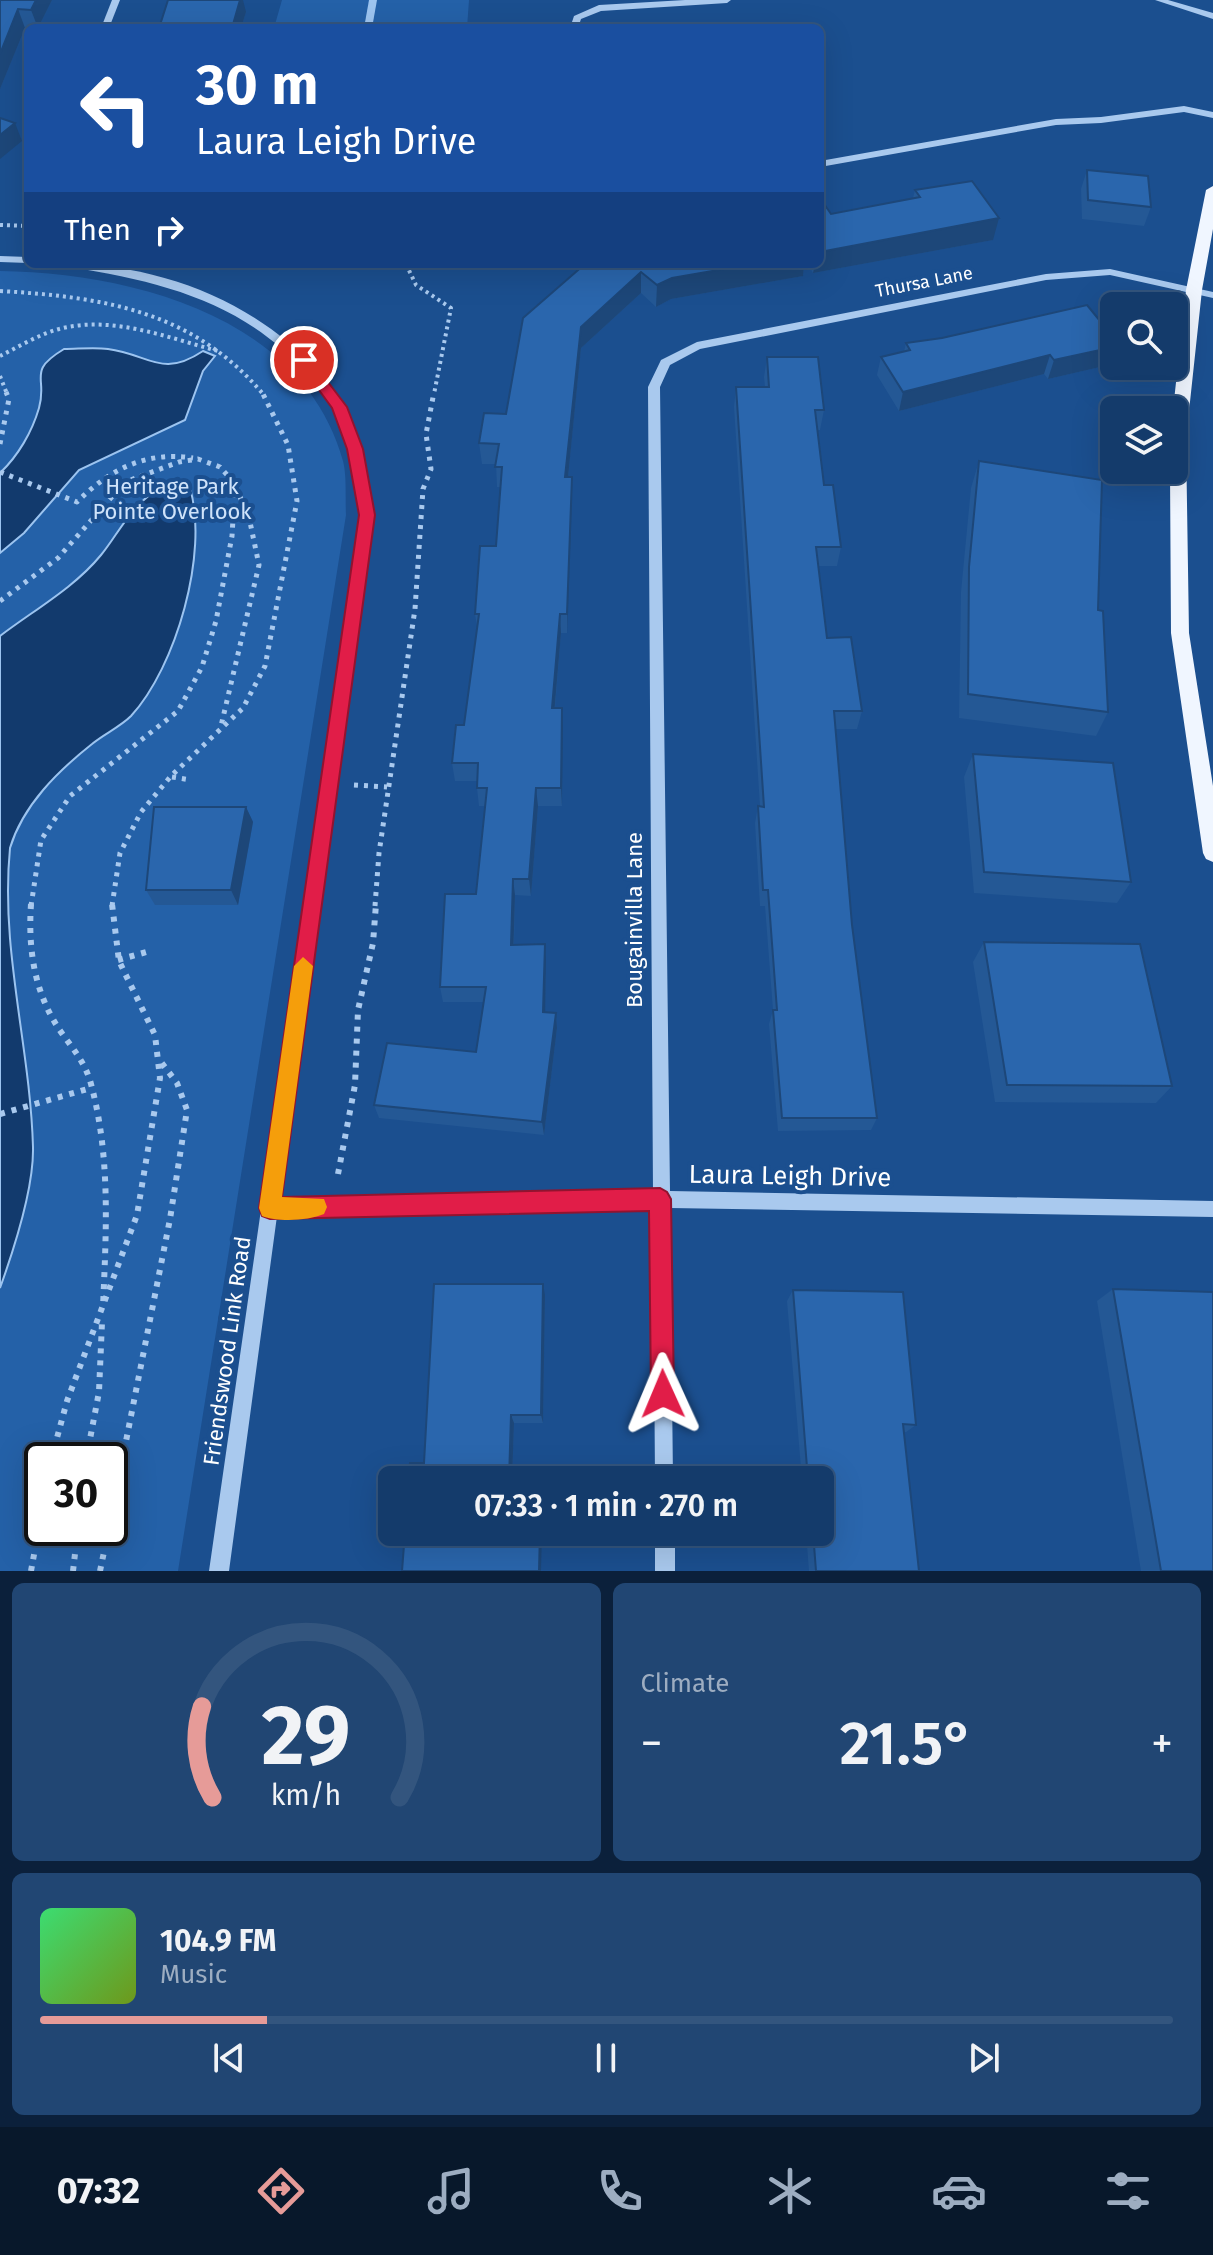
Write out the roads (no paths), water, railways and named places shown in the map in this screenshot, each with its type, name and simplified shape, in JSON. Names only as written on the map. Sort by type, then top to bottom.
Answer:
[{"type":"main road","points":[[1213,190],[1194,290],[1178,439],[1180,633],[1213,853]]},
{"type":"street","points":[[107,24],[116,0]]},
{"type":"street","points":[[575,24],[577,18],[599,8],[727,0]]},
{"type":"street","points":[[1159,0],[1213,16]]},
{"type":"street","points":[[824,163],[1056,122],[1101,120],[1184,109],[1213,115]]},
{"type":"street","points":[[0,259],[24,260]]},
{"type":"street","name":"Friendswood Link Road","points":[[98,268],[126,272],[205,295],[260,321],[304,360],[339,407],[355,449],[367,515],[219,1571]]},
{"type":"street","name":"Thursa Lane","points":[[665,363],[697,346],[726,338],[1046,277],[1110,272],[1213,295]]},
{"type":"street","name":"Bougainvilla Lane","points":[[664,1466],[654,387],[665,363]]},
{"type":"street","name":"Laura Leigh Drive","points":[[270,1208],[660,1199],[1213,1209]]},
{"type":"street","points":[[665,1546],[665,1571]]},
{"type":"waterway","points":[[369,24],[373,0]]},
{"type":"park label","name":"Heritage Park Pointe Overlook","points":[[172,498]]}]
